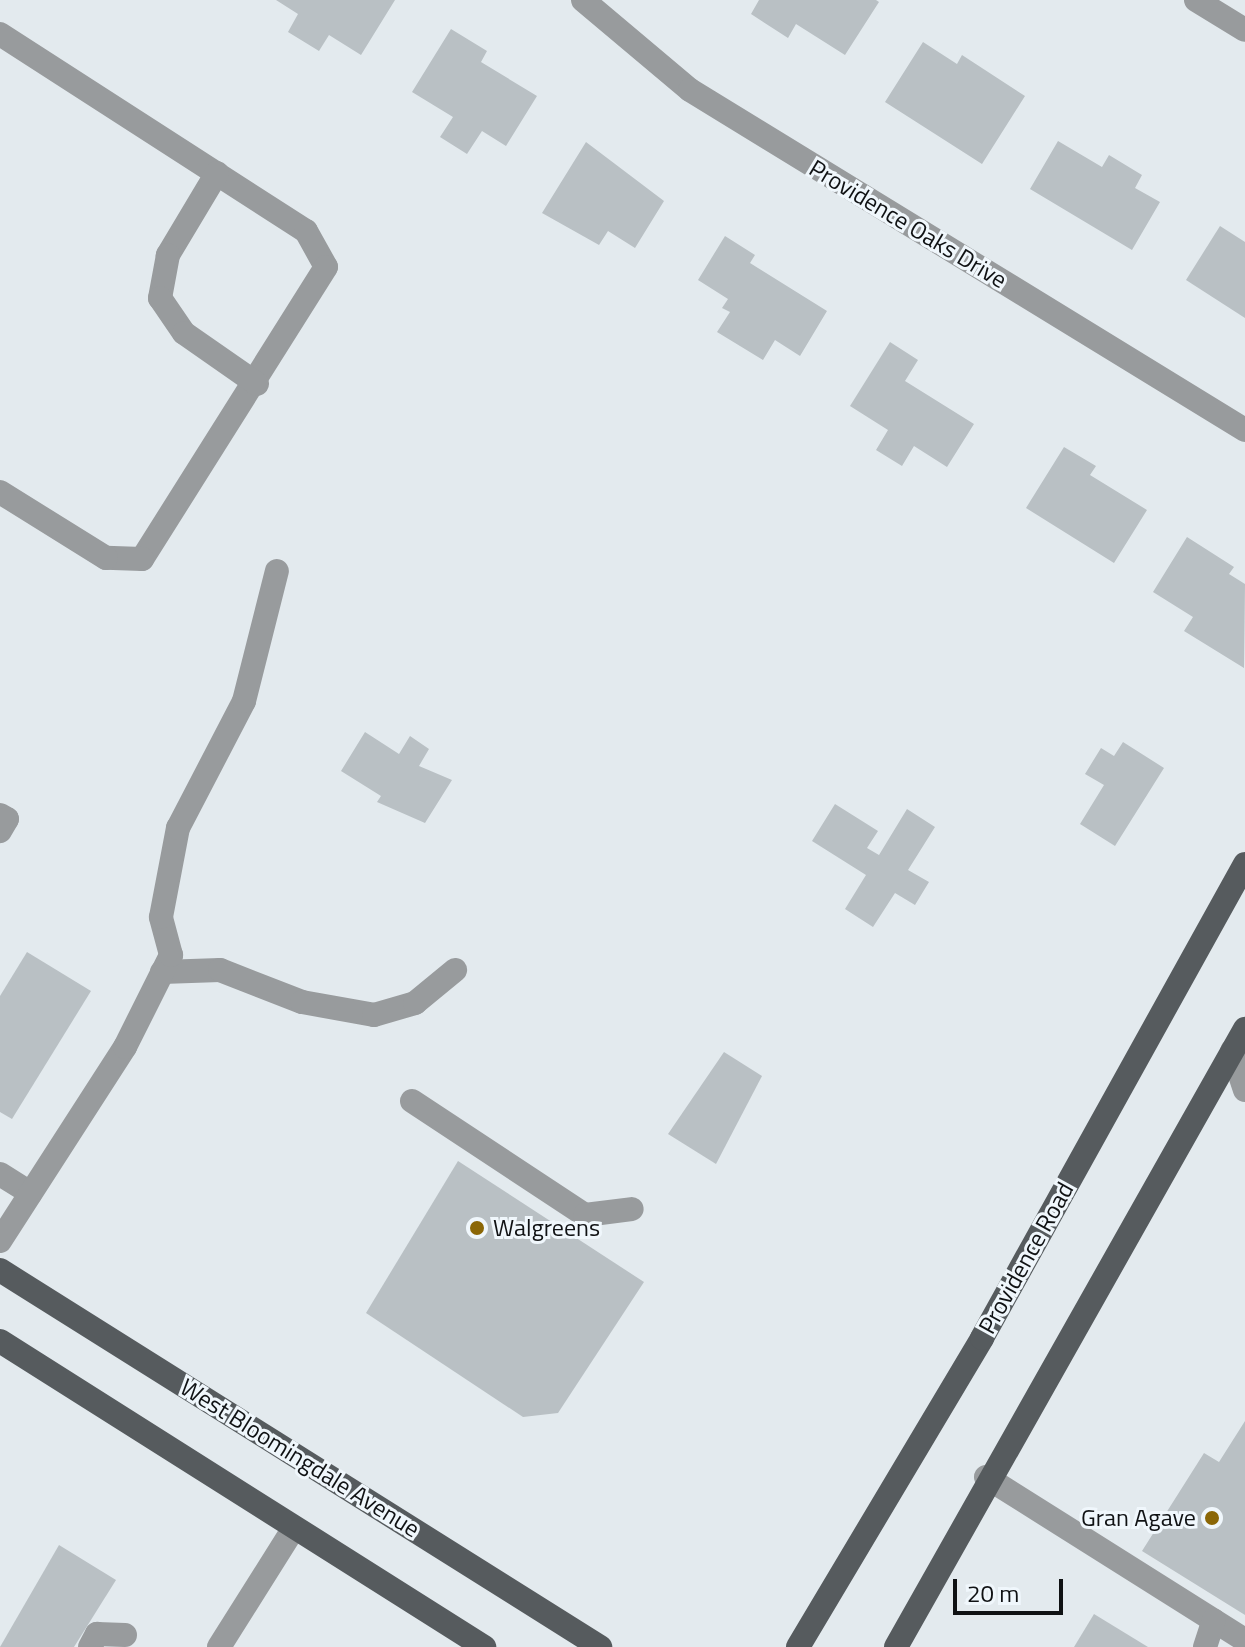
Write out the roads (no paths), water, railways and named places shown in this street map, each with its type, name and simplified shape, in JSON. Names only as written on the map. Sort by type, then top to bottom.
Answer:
[{"type":"main road","name":"Providence Road","points":[[798,1647],[982,1338],[1245,864]]},
{"type":"main road","points":[[896,1647],[986,1477],[1245,1029]]},
{"type":"main road","name":"West Bloomingdale Avenue","points":[[0,1270],[600,1647]]},
{"type":"main road","points":[[0,1341],[484,1647]]},
{"type":"street","name":"Providence Oaks Drive","points":[[583,0],[690,90],[1245,430]]},
{"type":"street","points":[[1196,0],[1245,30]]},
{"type":"street","points":[[0,34],[306,231],[326,267],[257,384],[142,559],[106,558],[0,492]]},
{"type":"street","points":[[217,173],[168,255],[160,298],[184,333],[257,384]]},
{"type":"street","points":[[0,1241],[125,1047],[171,955],[161,917],[178,828],[244,701],[277,571]]},
{"type":"street","points":[[0,815],[7,819],[0,831]]},
{"type":"street","points":[[162,972],[220,970],[302,1002],[374,1015],[415,1003],[455,970]]},
{"type":"street","points":[[1232,1051],[1245,1090]]},
{"type":"street","points":[[412,1101],[585,1215],[632,1209]]},
{"type":"street","points":[[0,1174],[31,1193]]},
{"type":"street","points":[[986,1477],[1210,1637],[1245,1640]]},
{"type":"street","points":[[219,1647],[294,1528]]},
{"type":"street","points":[[90,1647],[97,1634],[125,1635]]},
{"type":"place","name":"Walgreens","points":[[477,1228]]},
{"type":"place","name":"Gran Agave","points":[[1212,1518]]}]
